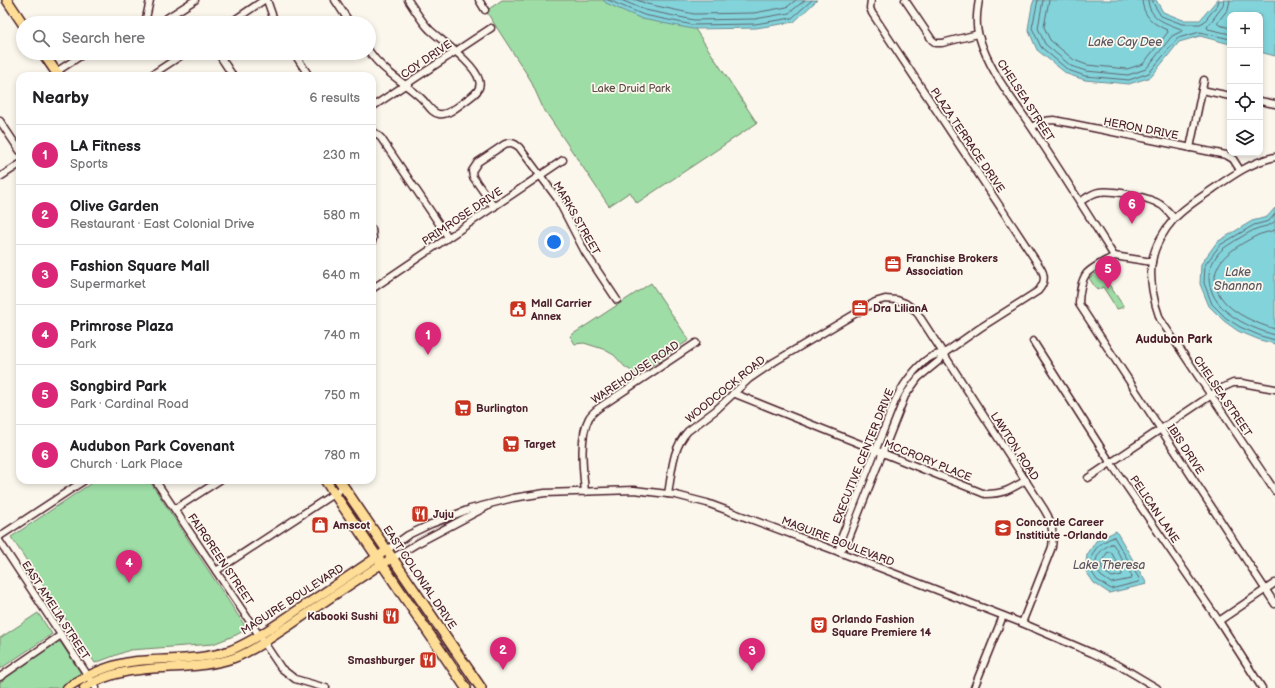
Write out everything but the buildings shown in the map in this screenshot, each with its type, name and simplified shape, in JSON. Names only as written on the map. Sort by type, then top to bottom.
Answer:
[{"type":"highway","points":[[7,0],[18,16]]},
{"type":"highway","points":[[47,60],[56,72]]},
{"type":"highway","points":[[328,484],[466,688]]},
{"type":"highway","name":"EAST COLONIAL DRIVE","points":[[342,484],[481,688]]},
{"type":"highway","points":[[433,640],[442,643],[472,688]]},
{"type":"main road","name":"MAGUIRE BOULEVARD","points":[[84,688],[94,685],[110,676],[144,668],[214,664],[245,654],[262,638],[380,560],[387,550]]},
{"type":"main road","name":"MAGUIRE BOULEVARD","points":[[380,560],[393,558]]},
{"type":"main road","name":"MAGUIRE BOULEVARD","points":[[66,688],[88,675],[104,668],[136,661],[193,658],[211,655],[230,650],[262,638]]},
{"type":"street","points":[[147,16],[150,0]]},
{"type":"street","points":[[170,16],[195,0]]},
{"type":"street","points":[[241,16],[266,0],[272,16]]},
{"type":"street","points":[[335,0],[345,16]]},
{"type":"street","points":[[375,60],[406,84],[426,103],[431,110],[437,114],[447,113],[477,93],[480,87],[480,81],[477,74],[456,51],[429,29],[408,0]]},
{"type":"street","points":[[479,0],[485,10]]},
{"type":"street","name":"PLAZA TERRACE DRIVE","points":[[871,0],[870,8],[872,13],[1042,270],[1044,282],[1038,291]]},
{"type":"street","points":[[905,0],[932,40],[936,42],[942,43],[978,34]]},
{"type":"street","name":"CHELSEA STREET","points":[[979,0],[977,11],[978,34],[987,59],[999,80],[1032,127],[1114,256]]},
{"type":"street","name":"COY DRIVE","points":[[376,104],[491,28]]},
{"type":"street","points":[[62,72],[76,60]]},
{"type":"street","points":[[158,72],[174,60]]},
{"type":"street","points":[[223,60],[230,72]]},
{"type":"street","points":[[299,60],[306,72]]},
{"type":"street","points":[[1190,148],[1204,80]]},
{"type":"street","points":[[1202,90],[1227,95]]},
{"type":"street","points":[[1263,102],[1275,104]]},
{"type":"street","name":"HERON DRIVE","points":[[1032,127],[1046,120],[1054,120],[1226,155],[1233,159],[1240,170]]},
{"type":"street","points":[[0,121],[16,145]]},
{"type":"street","points":[[376,134],[381,138],[448,237]]},
{"type":"street","name":"MARKS STREET","points":[[494,207],[473,177],[472,172],[478,162],[510,142],[519,147],[557,198],[585,252],[617,300]]},
{"type":"street","points":[[1114,256],[1152,262],[1158,243],[1174,218],[1240,170],[1265,159],[1275,157]]},
{"type":"street","name":"PRIMROSE DRIVE","points":[[376,286],[563,160]]},
{"type":"street","points":[[0,177],[16,167]]},
{"type":"street","points":[[1080,202],[1099,192],[1111,192],[1136,196],[1162,205],[1174,218]]},
{"type":"street","name":"IBIS DRIVE","points":[[1114,256],[1087,273],[1084,279],[1079,304],[1275,604]]},
{"type":"street","name":"CHELSEA STREET","points":[[1152,262],[1155,306],[1160,319],[1275,492]]},
{"type":"street","name":"EXECUTIVE CENTER DRIVE","points":[[839,552],[847,543],[902,402],[920,375],[940,360],[943,354],[976,330],[1038,291]]},
{"type":"street","name":"WOODCOCK ROAD","points":[[668,494],[674,458],[684,435],[716,410],[749,379],[774,362],[872,304],[885,299],[897,300]]},
{"type":"street","name":"LAWTON ROAD","points":[[897,300],[905,303],[916,311],[1049,517],[1053,536],[1052,543],[1022,623]]},
{"type":"street","name":"PELICAN LANE","points":[[1033,341],[1110,462],[1219,621],[1262,688]]},
{"type":"street","name":"WAREHOUSE ROAD","points":[[585,492],[583,442],[585,428],[589,417],[600,407],[696,343]]},
{"type":"street","name":"EXECUTIVE CENTER DRIVE","points":[[839,552],[840,540],[895,401],[904,384],[915,371],[936,354],[943,354]]},
{"type":"street","points":[[1088,478],[1222,388],[1233,383],[1242,383],[1275,389]]},
{"type":"street","name":"MCCRORY PLACE","points":[[733,393],[985,494],[998,494],[1011,489],[1026,480]]},
{"type":"street","points":[[0,536],[79,484]]},
{"type":"street","name":"FAIRGREEN STREET","points":[[158,484],[281,668],[295,679],[326,688]]},
{"type":"street","points":[[175,509],[214,484]]},
{"type":"street","points":[[216,571],[334,494],[342,484]]},
{"type":"street","name":"MAGUIRE BOULEVARD","points":[[387,550],[408,536],[431,524],[470,509],[513,498],[545,493],[634,490],[668,494],[707,503],[839,552],[1022,623],[1120,666],[1157,688]]},
{"type":"street","name":"MAGUIRE BOULEVARD","points":[[393,558],[418,543],[495,503]]},
{"type":"street","name":"EAST AMELIA STREET","points":[[0,542],[94,685]]},
{"type":"street","points":[[1219,621],[1275,583]]},
{"type":"street","points":[[974,688],[1003,616]]},
{"type":"street","points":[[0,676],[62,635]]},
{"type":"green space","name":"Lake Druid Park","points":[[502,0],[676,0],[757,123],[637,203],[630,192],[609,206],[543,108],[530,79],[486,11]]},
{"type":"green space","points":[[1100,271],[1124,307],[1117,309],[1103,287],[1097,290],[1089,278]]},
{"type":"green space","points":[[651,283],[689,340],[638,375],[625,367],[614,355],[603,349],[584,343],[575,344],[570,336]]},
{"type":"green space","points":[[90,484],[152,484],[247,629],[213,644],[130,650],[95,663],[11,537]]},
{"type":"green space","points":[[38,613],[52,634],[0,669],[0,638]]},
{"type":"green space","points":[[58,641],[61,643],[80,672],[79,676],[62,688],[0,688],[0,679]]},
{"type":"water","points":[[603,0],[817,0],[794,22],[756,28],[693,29],[642,19],[606,3]]},
{"type":"water","name":"Lake Cay Dee","points":[[1034,0],[1156,0],[1163,12],[1183,20],[1200,20],[1217,0],[1275,0],[1275,56],[1263,53],[1263,12],[1227,12],[1227,43],[1200,36],[1179,42],[1151,77],[1129,84],[1085,80],[1067,74],[1037,50],[1028,29]]},
{"type":"water","name":"Lake Shannon","points":[[1275,208],[1275,344],[1238,331],[1224,321],[1209,306],[1200,284],[1201,264],[1217,242],[1252,221],[1267,217]]},
{"type":"water","name":"Lake Theresa","points":[[1116,531],[1147,584],[1109,593],[1094,583],[1085,570],[1087,555],[1096,541]]},
{"type":"place","name":"Audubon Park Covenant","points":[[1132,224]]},
{"type":"place","name":"Franchise Brokers Association","points":[[893,264]]},
{"type":"place","name":"Songbird Park","points":[[1108,289]]},
{"type":"place","name":"Dra LilianA","points":[[860,308]]},
{"type":"place","name":"Mall Carrier Annex","points":[[518,309]]},
{"type":"place","name":"LA Fitness","points":[[428,355]]},
{"type":"place","name":"Burlington","points":[[463,408]]},
{"type":"place","name":"Target","points":[[511,444]]},
{"type":"place","name":"Juju","points":[[420,514]]},
{"type":"place","name":"Amscot","points":[[320,525]]},
{"type":"place","name":"Concorde Career Institiute -Orlando","points":[[1003,528]]},
{"type":"place","name":"Primrose Plaza","points":[[129,583]]},
{"type":"place","name":"Kabooki Sushi","points":[[391,616]]},
{"type":"place","name":"Orlando Fashion Square Premiere 14","points":[[819,625]]},
{"type":"place","name":"Smashburger","points":[[428,660]]},
{"type":"place","name":"Olive Garden","points":[[503,670]]},
{"type":"place","name":"Fashion Square Mall","points":[[752,671]]},
{"type":"district","name":"Audubon Park","points":[[1174,339]]}]
